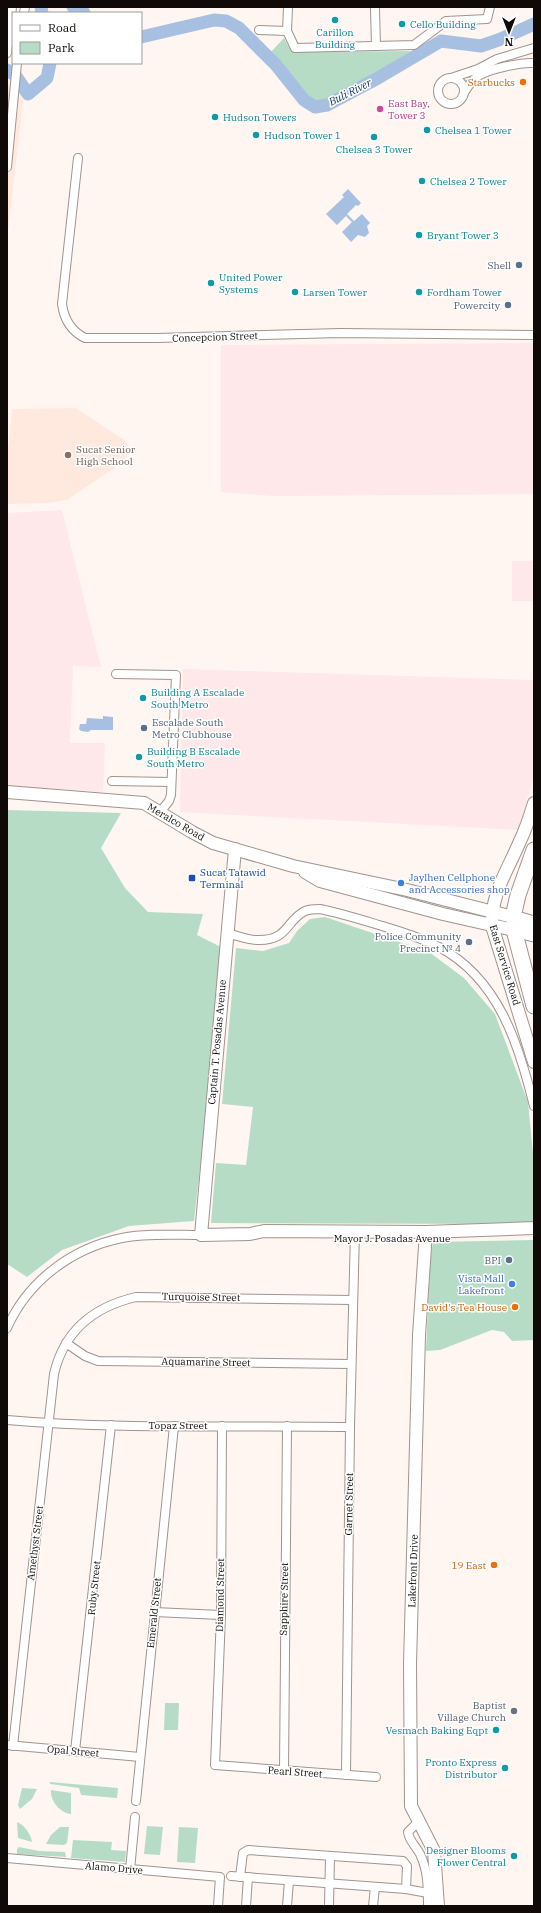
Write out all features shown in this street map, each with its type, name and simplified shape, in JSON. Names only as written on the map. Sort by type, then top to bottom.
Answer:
[{"type":"highway","points":[[534,850],[518,895],[514,924],[534,1006]]},
{"type":"main road","points":[[514,924],[534,923]]},
{"type":"main road","points":[[514,924],[534,935]]},
{"type":"street","points":[[7,53],[12,7]]},
{"type":"street","points":[[288,7],[287,31],[295,48],[414,45],[446,21],[487,19],[490,13],[490,7]]},
{"type":"street","points":[[375,9],[376,46]]},
{"type":"street","points":[[259,30],[287,31]]},
{"type":"street","points":[[534,48],[491,61],[479,72],[468,85],[461,100],[455,104],[447,104],[440,99],[438,92],[439,84],[444,80],[451,78],[479,72],[523,63],[534,63]]},
{"type":"street","points":[[7,167],[17,64]]},
{"type":"street","points":[[451,78],[461,82],[464,93]]},
{"type":"street","name":"Concepcion Street","points":[[78,158],[62,304],[65,318],[69,324],[85,338],[140,339],[342,333],[534,334]]},
{"type":"street","points":[[116,674],[176,675],[169,801],[160,812]]},
{"type":"street","points":[[112,781],[171,782]]},
{"type":"street","name":"Meralco Road","points":[[7,792],[135,801],[144,803],[207,840],[236,850],[293,866],[492,911],[514,924]]},
{"type":"street","name":"East Service Road","points":[[534,803],[520,841],[500,883],[492,911],[492,926],[534,1062]]},
{"type":"street","name":"Captain T. Posadas Avenue","points":[[203,1235],[236,850]]},
{"type":"street","name":"Meralco Road","points":[[293,866],[320,881],[492,926],[514,924]]},
{"type":"street","points":[[229,934],[256,940],[270,939],[282,934],[300,914],[306,911],[320,909],[408,934],[440,948],[452,956],[477,978],[497,1002],[513,1035],[534,1106]]},
{"type":"street","name":"Mayor J. Posadas Avenue","points":[[426,1235],[534,1228]]},
{"type":"street","name":"Mayor J. Posadas Avenue","points":[[7,1328],[9,1318],[51,1271],[80,1252],[122,1238],[250,1234],[263,1236],[534,1234]]},
{"type":"street","name":"Garnet Street","points":[[346,1776],[351,1364],[355,1235]]},
{"type":"street","name":"Lakefront Drive","points":[[426,1235],[418,1335],[410,1664],[411,1806],[431,1842],[434,1851],[438,1906]]},
{"type":"street","name":"Turquoise Street","points":[[66,1343],[86,1318],[123,1300],[136,1297],[353,1300]]},
{"type":"street","name":"Aquamarine Street","points":[[66,1343],[85,1356],[98,1361],[351,1364]]},
{"type":"street","name":"Amethyst Street","points":[[10,1746],[54,1374],[58,1356],[66,1343]]},
{"type":"street","name":"Topaz Street","points":[[7,1420],[111,1425],[350,1427]]},
{"type":"street","name":"Ruby Street","points":[[75,1751],[111,1425]]},
{"type":"street","name":"Emerald Street","points":[[136,1801],[174,1426]]},
{"type":"street","name":"Diamond Street","points":[[215,1765],[220,1615],[222,1426]]},
{"type":"street","name":"Sapphire Street","points":[[284,1771],[287,1426]]},
{"type":"street","points":[[154,1612],[220,1615]]},
{"type":"street","name":"Opal Street","points":[[10,1746],[140,1757]]},
{"type":"street","name":"Pearl Street","points":[[215,1765],[346,1776],[376,1777]]},
{"type":"street","points":[[130,1870],[135,1817]]},
{"type":"street","points":[[419,1821],[408,1832],[408,1837],[419,1852],[426,1867],[428,1906]]},
{"type":"street","points":[[246,1906],[243,1853],[248,1850],[403,1861],[407,1866],[406,1889]]},
{"type":"street","points":[[329,1906],[330,1856]]},
{"type":"street","name":"Alamo Drive","points":[[7,1858],[220,1877],[218,1906]]},
{"type":"street","points":[[231,1876],[406,1889],[428,1894]]},
{"type":"street","points":[[287,1906],[289,1881]]},
{"type":"street","points":[[373,1906],[375,1887]]},
{"type":"shaded area","points":[[7,83],[23,100],[7,240]]},
{"type":"shaded area","points":[[534,343],[534,494],[273,496],[221,492],[221,345]]},
{"type":"shaded area","name":"Sucat Senior High School","points":[[76,408],[124,440],[133,451],[116,467],[67,500],[47,503],[7,504],[7,460],[12,409]]},
{"type":"shaded area","points":[[62,510],[101,667],[73,666],[70,743],[105,743],[103,792],[7,786],[7,513]]},
{"type":"shaded area","points":[[512,561],[534,561],[534,601],[512,601]]},
{"type":"shaded area","points":[[183,669],[534,680],[534,776],[518,830],[180,812]]},
{"type":"green space","points":[[284,38],[291,51],[296,52],[411,51],[384,69],[331,100],[311,101],[268,55]]},
{"type":"green space","points":[[7,810],[121,813],[101,848],[125,888],[148,912],[203,914],[197,935],[225,949],[194,1221],[129,1226],[62,1250],[27,1277],[7,1264]]},
{"type":"green space","points":[[325,917],[429,952],[464,978],[495,1014],[528,1102],[534,1164],[534,1224],[211,1223],[216,1163],[246,1165],[253,1107],[222,1104],[236,948],[263,951],[289,943],[297,931],[310,919]]},
{"type":"green space","points":[[534,1240],[534,1340],[512,1341],[504,1332],[492,1330],[440,1350],[426,1351],[430,1261],[433,1242]]},
{"type":"green space","points":[[165,1703],[179,1703],[178,1730],[164,1730]]},
{"type":"green space","points":[[50,1782],[118,1788],[117,1798],[81,1795],[79,1788],[50,1784]]},
{"type":"green space","points":[[22,1788],[37,1789],[32,1799],[20,1809],[18,1805]]},
{"type":"green space","points":[[51,1790],[71,1793],[71,1814],[56,1806],[52,1798]]},
{"type":"green space","points":[[17,1822],[23,1825],[27,1830],[32,1842],[18,1838]]},
{"type":"green space","points":[[147,1826],[163,1827],[160,1855],[144,1854]]},
{"type":"green space","points":[[60,1827],[69,1827],[67,1843],[64,1845],[46,1844],[51,1835]]},
{"type":"green space","points":[[179,1827],[198,1828],[195,1863],[177,1862]]},
{"type":"green space","points":[[73,1840],[112,1842],[111,1850],[126,1851],[125,1862],[71,1858]]},
{"type":"green space","points":[[19,1847],[39,1851],[65,1852],[66,1857],[17,1854],[17,1849]]},
{"type":"water","points":[[348,189],[361,203],[358,206],[356,205],[347,214],[354,221],[362,214],[370,223],[367,226],[369,233],[365,237],[358,235],[351,242],[342,232],[352,222],[346,216],[337,225],[326,214],[344,197],[342,195]]},
{"type":"water","points":[[103,716],[113,717],[113,730],[91,730],[88,732],[81,731],[79,729],[80,724],[86,724],[87,718],[103,719]]},
{"type":"waterway","name":"Buli River","points":[[41,7],[42,12]]},
{"type":"waterway","name":"Buli River","points":[[73,7],[82,12]]},
{"type":"waterway","name":"Buli River","points":[[142,37],[214,20],[226,21],[239,28],[276,65],[304,100],[315,107],[327,105],[378,78],[441,41],[481,46],[501,39],[534,24]]},
{"type":"waterway","name":"Buli River","points":[[7,70],[15,75],[28,94],[47,78],[50,64]]},
{"type":"place","name":"Carillon Building","points":[[335,20]]},
{"type":"place","name":"Cello Building","points":[[402,24]]},
{"type":"place","name":"Starbucks","points":[[523,82]]},
{"type":"place","name":"East Bay, Tower 3","points":[[380,109]]},
{"type":"place","name":"Hudson Towers","points":[[215,117]]},
{"type":"place","name":"Chelsea 1 Tower","points":[[427,130]]},
{"type":"place","name":"Hudson Tower 1","points":[[256,135]]},
{"type":"place","name":"Chelsea 3 Tower","points":[[374,137]]},
{"type":"place","name":"Chelsea 2 Tower","points":[[422,181]]},
{"type":"place","name":"Bryant Tower 3","points":[[419,235]]},
{"type":"place","name":"Shell","points":[[519,265]]},
{"type":"place","name":"United Power Systems","points":[[211,283]]},
{"type":"place","name":"Larsen Tower","points":[[295,292]]},
{"type":"place","name":"Fordham Tower","points":[[419,292]]},
{"type":"place","name":"Powercity","points":[[508,305]]},
{"type":"place","name":"Sucat Senior High School","points":[[68,455]]},
{"type":"place","name":"Building A Escalade South Metro","points":[[143,698]]},
{"type":"place","name":"Escalade South Metro Clubhouse","points":[[144,728]]},
{"type":"place","name":"Building B Escalade South Metro","points":[[139,757]]},
{"type":"place","name":"Sucat Tatawid Terminal","points":[[192,878]]},
{"type":"place","name":"Jaylhen Cellphone and Accessories shop","points":[[401,883]]},
{"type":"place","name":"Police Community Precinct № 4","points":[[469,942]]},
{"type":"place","name":"BPI","points":[[509,1260]]},
{"type":"place","name":"Vista Mall Lakefront","points":[[512,1284]]},
{"type":"place","name":"David's Tea House","points":[[515,1307]]},
{"type":"place","name":"19 East","points":[[494,1565]]},
{"type":"place","name":"Baptist Village Church","points":[[514,1711]]},
{"type":"place","name":"Vesmach Baking Eqpt","points":[[496,1730]]},
{"type":"place","name":"Pronto Express Distributor","points":[[505,1768]]},
{"type":"place","name":"Designer Blooms Flower Central","points":[[514,1856]]}]
